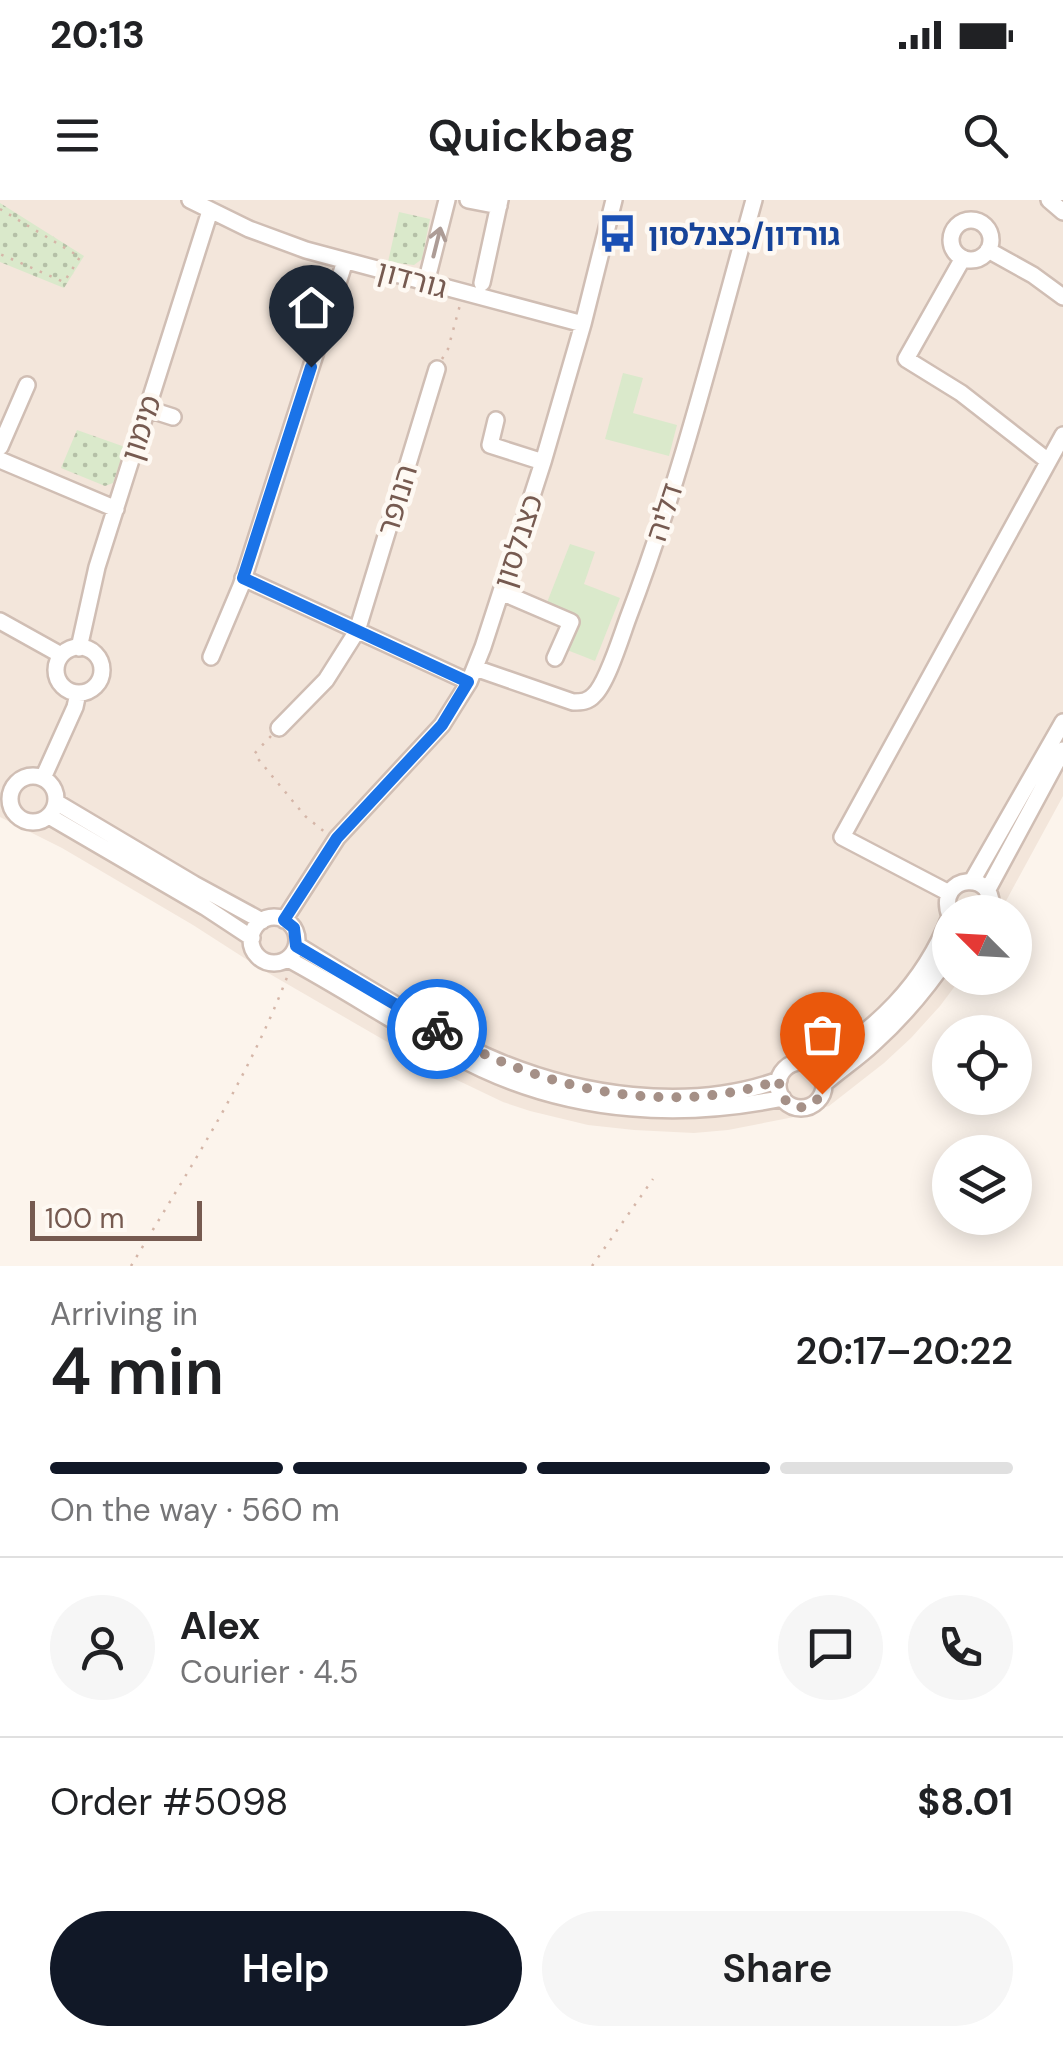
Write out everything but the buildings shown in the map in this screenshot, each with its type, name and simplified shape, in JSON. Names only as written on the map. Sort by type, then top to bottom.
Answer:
[{"type":"street","name":"גורדון","points":[[190,200],[268,237],[583,324]]},
{"type":"street","points":[[426,282],[447,200]]},
{"type":"street","points":[[468,200],[500,203],[482,282]]},
{"type":"street","name":"כצנלסון","points":[[284,920],[337,838],[442,725],[472,675],[543,462],[614,200]]},
{"type":"street","name":"דליה","points":[[243,578],[357,631],[472,675],[573,702],[590,699],[600,687],[667,505],[754,200]]},
{"type":"street","points":[[1049,200],[1063,212]]},
{"type":"street","name":"מימון","points":[[79,648],[97,567],[210,211]]},
{"type":"street","points":[[976,220],[986,226],[991,240],[988,250],[978,258],[964,258],[954,250],[955,228],[964,221],[976,220]]},
{"type":"street","points":[[988,250],[1063,297]]},
{"type":"street","points":[[964,258],[906,360],[961,393],[1048,461]]},
{"type":"street","points":[[212,657],[243,578],[346,261]]},
{"type":"street","name":"הנופר","points":[[280,728],[326,680],[357,631],[436,369]]},
{"type":"street","points":[[0,448],[28,385]]},
{"type":"street","points":[[148,409],[173,417]]},
{"type":"street","points":[[496,420],[490,445],[543,462]]},
{"type":"street","points":[[989,895],[982,885],[972,882],[961,883],[949,894],[842,836],[1063,434]]},
{"type":"street","points":[[0,460],[116,509]]},
{"type":"street","points":[[501,592],[570,622],[555,658]]},
{"type":"street","points":[[0,621],[61,656]]},
{"type":"street","points":[[79,648],[95,655],[101,673],[94,687],[78,693],[66,689],[57,679],[56,666],[61,656],[79,648]]},
{"type":"street","points":[[42,778],[76,708],[78,693]]},
{"type":"street","points":[[972,882],[1063,722]]},
{"type":"street","points":[[988,891],[1063,750]]},
{"type":"street","points":[[0,776],[18,782]]},
{"type":"street","points":[[29,776],[42,778],[52,787],[52,809],[37,822],[24,820],[5,796],[29,776]]},
{"type":"street","points":[[52,809],[262,921]]},
{"type":"street","points":[[52,809],[252,938]]},
{"type":"street","points":[[284,920],[294,928],[293,955],[278,963],[265,961],[255,952],[252,938],[262,921],[284,920]]},
{"type":"street","points":[[815,1066],[868,1032],[932,954]]},
{"type":"street","points":[[293,955],[487,1057],[562,1082],[608,1092],[690,1096],[737,1092],[779,1080]]},
{"type":"street","points":[[293,955],[446,1050],[537,1090],[597,1104],[673,1110],[724,1108],[783,1098]]},
{"type":"street","points":[[824,1084],[896,1022],[932,980]]},
{"type":"street","points":[[793,1064],[815,1066],[824,1084],[820,1098],[810,1106],[792,1106],[779,1089],[783,1072],[793,1064]]},
{"type":"path","points":[[0,210],[80,257],[64,282],[0,254]]},
{"type":"path","points":[[436,369],[448,349],[463,292]]},
{"type":"path","points":[[280,728],[254,754],[305,816],[337,838]]},
{"type":"path","points":[[130,1266],[232,1095],[279,1000],[293,955]]},
{"type":"path","points":[[592,1266],[653,1179]]},
{"type":"shaded area","points":[[0,200],[1063,200],[1063,796],[1009,895],[932,895],[932,995],[948,995],[911,1038],[829,1106],[794,1117],[694,1133],[588,1125],[503,1102],[434,1069],[62,848],[0,817]]},
{"type":"green space","points":[[0,203],[84,256],[64,288],[0,262]]},
{"type":"green space","points":[[399,212],[430,219],[422,259],[414,265],[388,262]]},
{"type":"green space","points":[[623,373],[643,378],[633,413],[677,425],[669,456],[605,439]]},
{"type":"green space","points":[[77,430],[125,447],[113,483],[105,486],[61,468]]},
{"type":"green space","points":[[570,544],[595,552],[584,584],[620,598],[595,661],[562,648],[575,617],[546,605]]},
{"type":"way so far","points":[[437,1029],[487,1057],[522,1070],[608,1092],[690,1096],[737,1092],[779,1080],[782,1097],[801,1108],[814,1104],[822,1094]]},
{"type":"place","name":"גורדון/כצנלסון","points":[[618,234]]},
{"type":"route","points":[[311,367],[243,578],[468,682],[442,725],[337,838],[284,920],[294,928],[296,946],[437,1029]]}]
